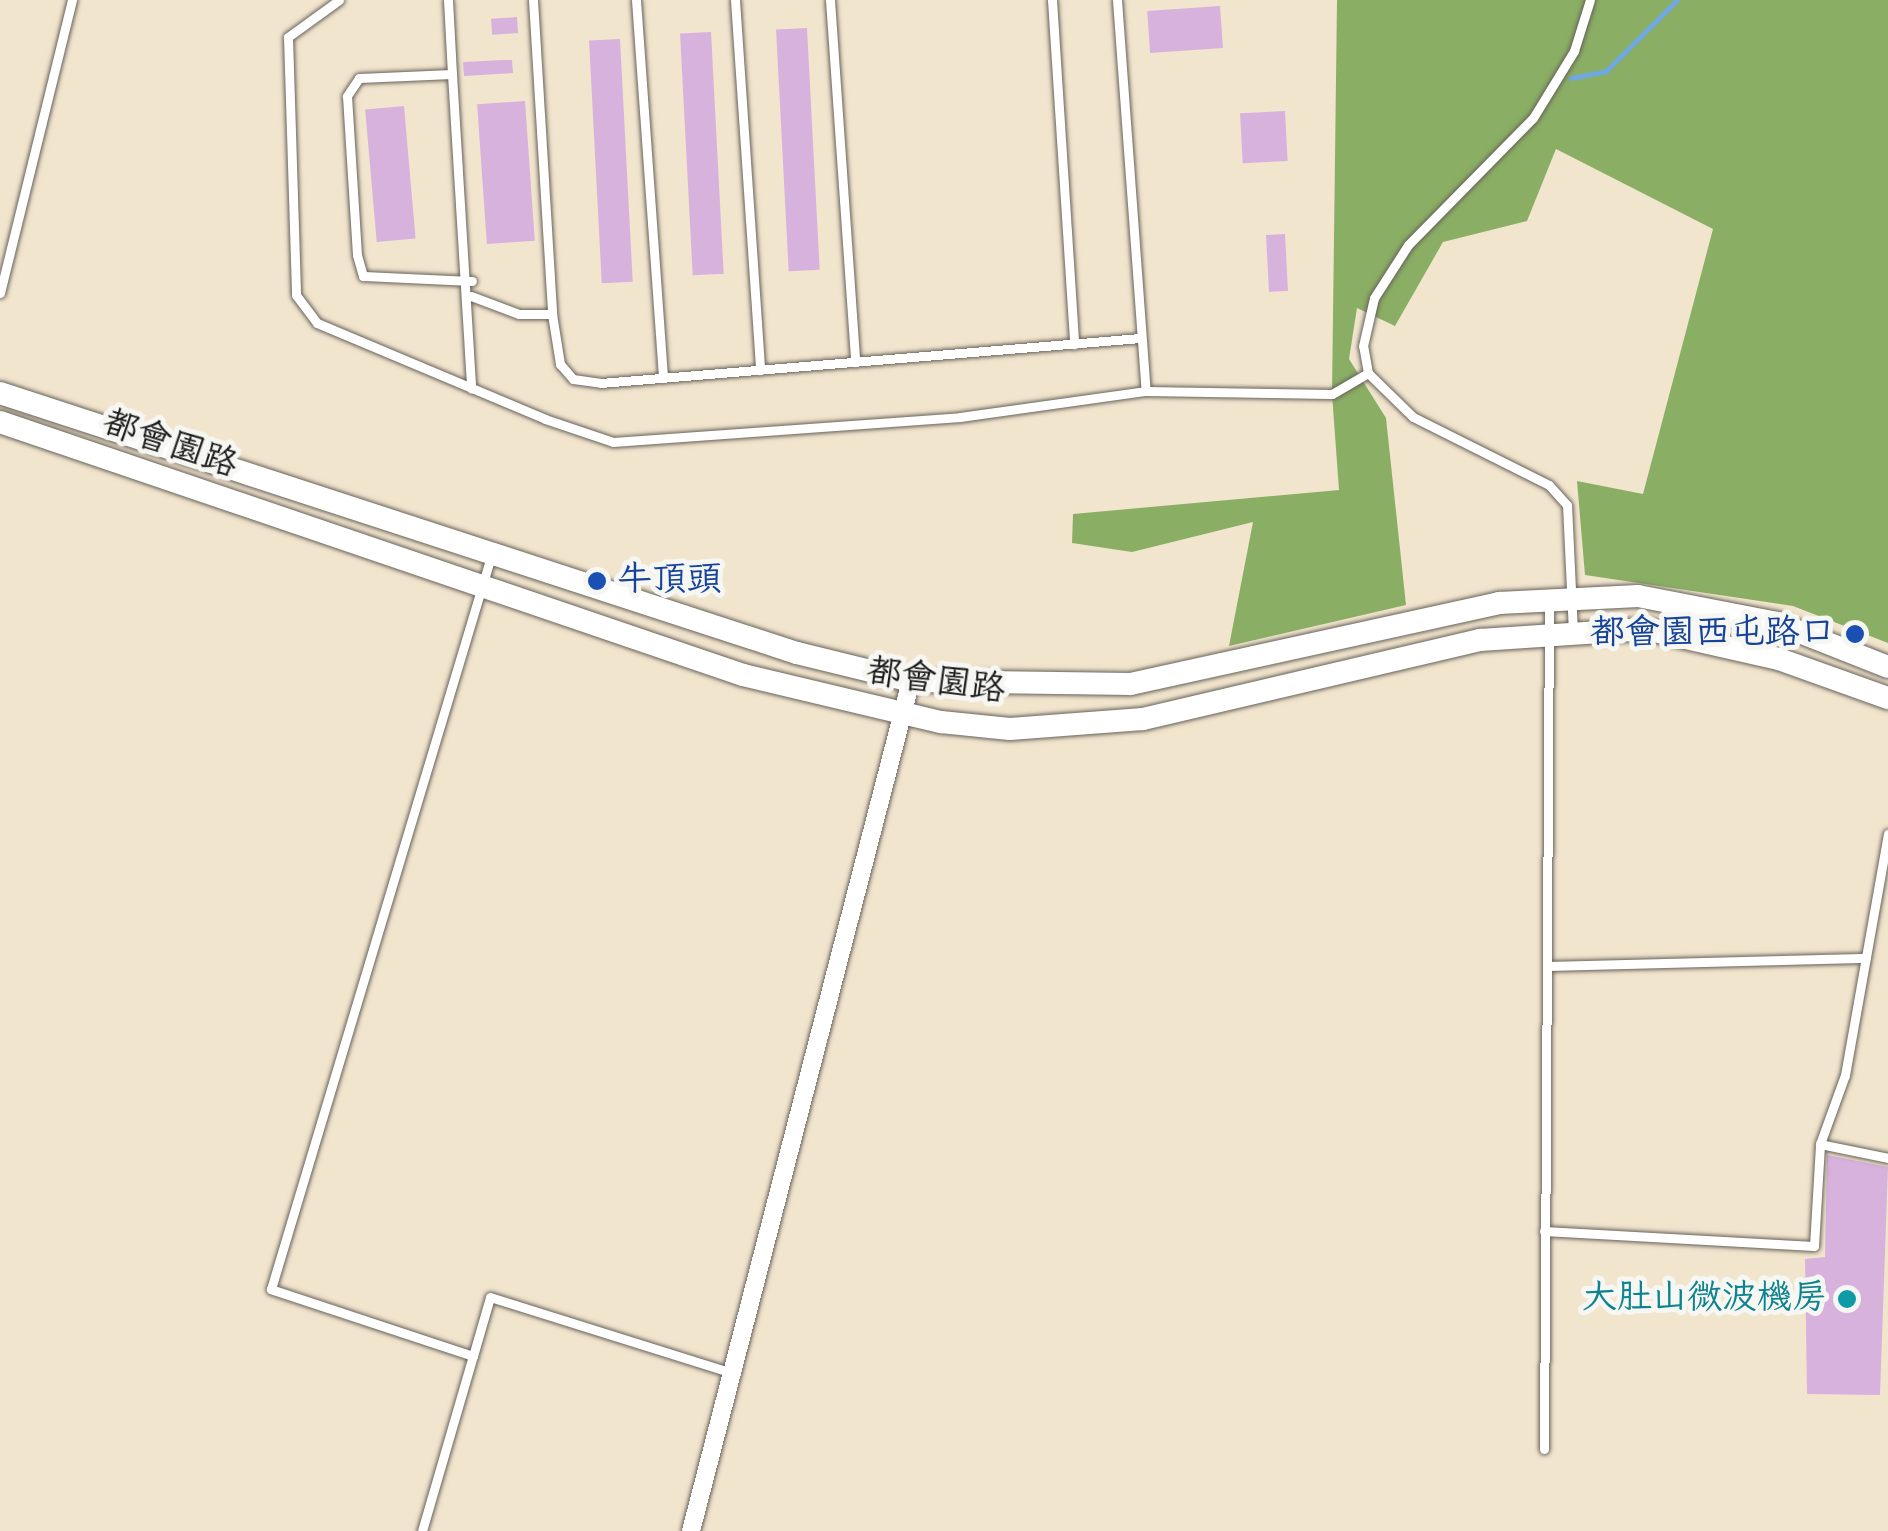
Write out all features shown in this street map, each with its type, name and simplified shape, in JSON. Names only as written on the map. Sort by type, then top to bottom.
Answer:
[{"type":"street","name":"都會園路","points":[[0,394],[492,553],[911,681],[1131,684],[1499,603],[1560,599],[1701,604],[1888,667]]},
{"type":"street","name":"都會園路","points":[[0,422],[743,675],[904,716],[1010,729],[1143,719],[1434,650],[1550,634],[1646,629],[1779,659],[1888,698]]},
{"type":"street","points":[[691,1531],[911,681]]},
{"type":"lane","points":[[0,293],[72,0]]},
{"type":"lane","points":[[339,0],[288,37],[296,294],[317,324],[613,442],[960,417],[1146,390],[1332,394],[1368,373]]},
{"type":"lane","points":[[448,0],[472,281],[471,388]]},
{"type":"lane","points":[[533,0],[552,314],[560,364],[574,378],[663,378],[1140,338]]},
{"type":"lane","points":[[636,0],[663,378]]},
{"type":"lane","points":[[735,0],[760,370]]},
{"type":"lane","points":[[830,0],[854,362]]},
{"type":"lane","points":[[1052,0],[1074,344]]},
{"type":"lane","points":[[1118,0],[1146,390]]},
{"type":"lane","points":[[1368,373],[1374,298],[1408,245],[1532,118],[1574,51],[1590,0]]},
{"type":"lane","points":[[452,74],[359,78],[347,96],[356,255],[363,276],[472,281]]},
{"type":"lane","points":[[472,296],[519,314],[552,314]]},
{"type":"lane","points":[[1368,373],[1413,416],[1549,485],[1567,505],[1560,599],[1550,634],[1542,891],[1552,966],[1544,1232],[1544,1449]]},
{"type":"lane","points":[[473,1356],[271,1289],[404,866],[492,553]]},
{"type":"lane","points":[[1560,599],[1574,632]]},
{"type":"lane","points":[[1544,1232],[1814,1246],[1820,1144],[1845,1075],[1888,834]]},
{"type":"lane","points":[[1552,966],[1866,958]]},
{"type":"lane","points":[[1820,1144],[1888,1158]]},
{"type":"lane","points":[[422,1531],[490,1297],[712,1374],[734,1373]]},
{"type":"green space","points":[[1337,0],[1888,0],[1888,643],[1793,606],[1585,575],[1577,481],[1643,494],[1713,229],[1556,149],[1527,221],[1443,242],[1395,326],[1357,308],[1349,359],[1386,418],[1406,605],[1229,646],[1253,522],[1132,552],[1072,543],[1073,514],[1339,490],[1332,394]]},
{"type":"building","points":[[1220,6],[1223,48],[1150,53],[1147,11]]},
{"type":"building","points":[[517,17],[518,33],[492,35],[491,19]]},
{"type":"building","points":[[807,28],[820,270],[789,271],[776,30]]},
{"type":"building","points":[[711,32],[724,274],[693,275],[680,34]]},
{"type":"building","points":[[620,39],[633,282],[602,283],[589,41]]},
{"type":"building","points":[[512,60],[513,73],[464,76],[463,62]]},
{"type":"building","points":[[525,101],[535,241],[487,244],[477,104]]},
{"type":"building","points":[[404,106],[416,238],[377,242],[365,109]]},
{"type":"building","points":[[1285,111],[1288,161],[1243,163],[1240,113]]},
{"type":"building","points":[[1285,234],[1288,291],[1269,292],[1266,235]]},
{"type":"building","name":"大肚山微波機房","points":[[1827,1155],[1888,1167],[1880,1395],[1807,1394],[1805,1259],[1825,1257]]},
{"type":"waterway","points":[[1571,78],[1606,71],[1677,0]]},
{"type":"place","name":"牛頂頭","points":[[597,581]]},
{"type":"place","name":"都會園西屯路口","points":[[1855,634]]},
{"type":"place","name":"大肚山微波機房","points":[[1847,1299]]}]
